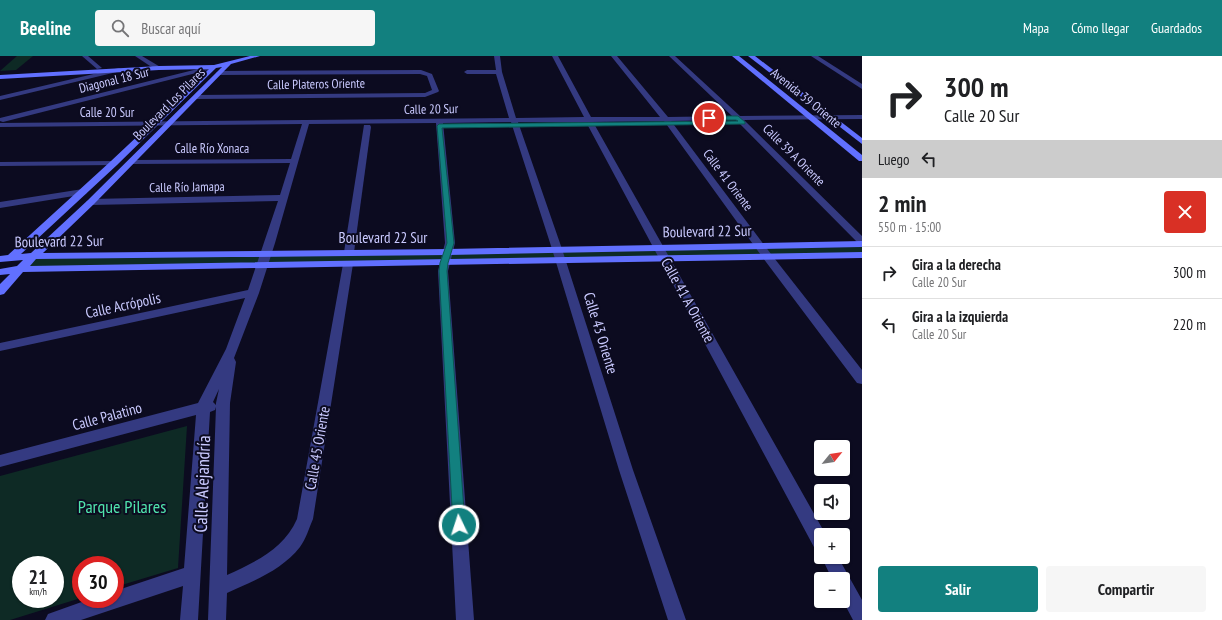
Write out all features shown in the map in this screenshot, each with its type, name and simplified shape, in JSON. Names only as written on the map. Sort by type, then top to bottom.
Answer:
[{"type":"street","points":[[85,56],[99,68]]},
{"type":"street","points":[[138,56],[159,68]]},
{"type":"street","points":[[229,63],[257,56]]},
{"type":"street","name":"Calle 43 Oriente","points":[[497,56],[514,123],[558,255],[626,470],[677,620]]},
{"type":"street","name":"Calle 41 A Oriente","points":[[556,56],[590,122],[814,530]]},
{"type":"street","name":"Calle 41 Oriente","points":[[614,56],[667,121],[767,256],[862,379]]},
{"type":"street","name":"Calle 39 A Oriente","points":[[672,56],[740,120],[862,243]]},
{"type":"street","name":"Avenida 39 Oriente","points":[[735,56],[862,159]]},
{"type":"street","name":"Avenida 39 Oriente","points":[[750,56],[862,142]]},
{"type":"street","points":[[814,56],[862,87]]},
{"type":"street","name":"Boulevard Los Pilares","points":[[0,73],[152,65],[229,63]]},
{"type":"street","name":"Boulevard Los Pilares","points":[[0,267],[83,192],[151,127],[217,70],[229,63]]},
{"type":"street","name":"Boulevard Los Pilares","points":[[0,76],[159,68],[217,70]]},
{"type":"street","points":[[0,97],[119,70]]},
{"type":"street","name":"Boulevard Los Pilares","points":[[0,291],[196,97],[217,70]]},
{"type":"street","name":"Diagonal 18 Sur","points":[[0,121],[217,70],[416,71],[430,75],[436,91]]},
{"type":"street","points":[[467,72],[500,72]]},
{"type":"street","name":"Calle Plateros Oriente","points":[[196,97],[425,95],[436,91]]},
{"type":"street","name":"Calle 20 Sur","points":[[0,125],[166,127],[740,120],[862,116]]},
{"type":"street","name":"Calle 20 Sur","points":[[740,120],[818,124],[862,123]]},
{"type":"street","points":[[439,124],[450,243],[446,257],[465,620]]},
{"type":"street","name":"Calle 20 Sur","points":[[305,125],[368,127],[439,124]]},
{"type":"street","name":"Calle Alejandría","points":[[189,620],[204,408],[232,349],[263,265],[305,125]]},
{"type":"street","name":"Calle 20 Sur","points":[[0,129],[151,127]]},
{"type":"street","points":[[349,252],[368,127]]},
{"type":"street","name":"Calle Río Xonaca","points":[[131,162],[294,160]]},
{"type":"street","points":[[0,164],[114,163]]},
{"type":"street","points":[[0,205],[83,192]]},
{"type":"street","name":"Calle Río Jamapa","points":[[91,202],[283,198]]},
{"type":"street","name":"Boulevard 22 Sur","points":[[662,253],[759,245],[862,243]]},
{"type":"street","name":"Boulevard 22 Sur","points":[[0,258],[12,256],[349,252],[446,257]]},
{"type":"street","name":"Boulevard 22 Sur","points":[[0,272],[20,270],[348,264],[446,257],[662,253],[767,256],[862,255]]},
{"type":"street","name":"Calle 45 Oriente","points":[[218,588],[245,576],[277,557],[294,542],[305,519],[348,264]]},
{"type":"street","name":"Calle Acrópolis","points":[[0,348],[253,293]]},
{"type":"street","name":"Calle Alejandría","points":[[217,620],[223,403],[232,349]]},
{"type":"street","name":"Calle Palatino","points":[[0,461],[223,403]]},
{"type":"street","points":[[54,620],[192,574]]},
{"type":"street","points":[[850,596],[862,618]]},
{"type":"green space","points":[[17,56],[33,56],[16,70],[0,71]]},
{"type":"green space","points":[[862,247],[862,253],[26,268],[36,257]]},
{"type":"green space","name":"Parque Pilares","points":[[187,426],[178,568],[124,584],[124,556],[72,556],[72,601],[64,603],[64,556],[12,556],[12,608],[49,608],[10,620],[0,620],[0,476]]},
{"type":"route","points":[[459,525],[443,271],[450,243],[439,126],[743,123],[738,118],[709,118]]}]
